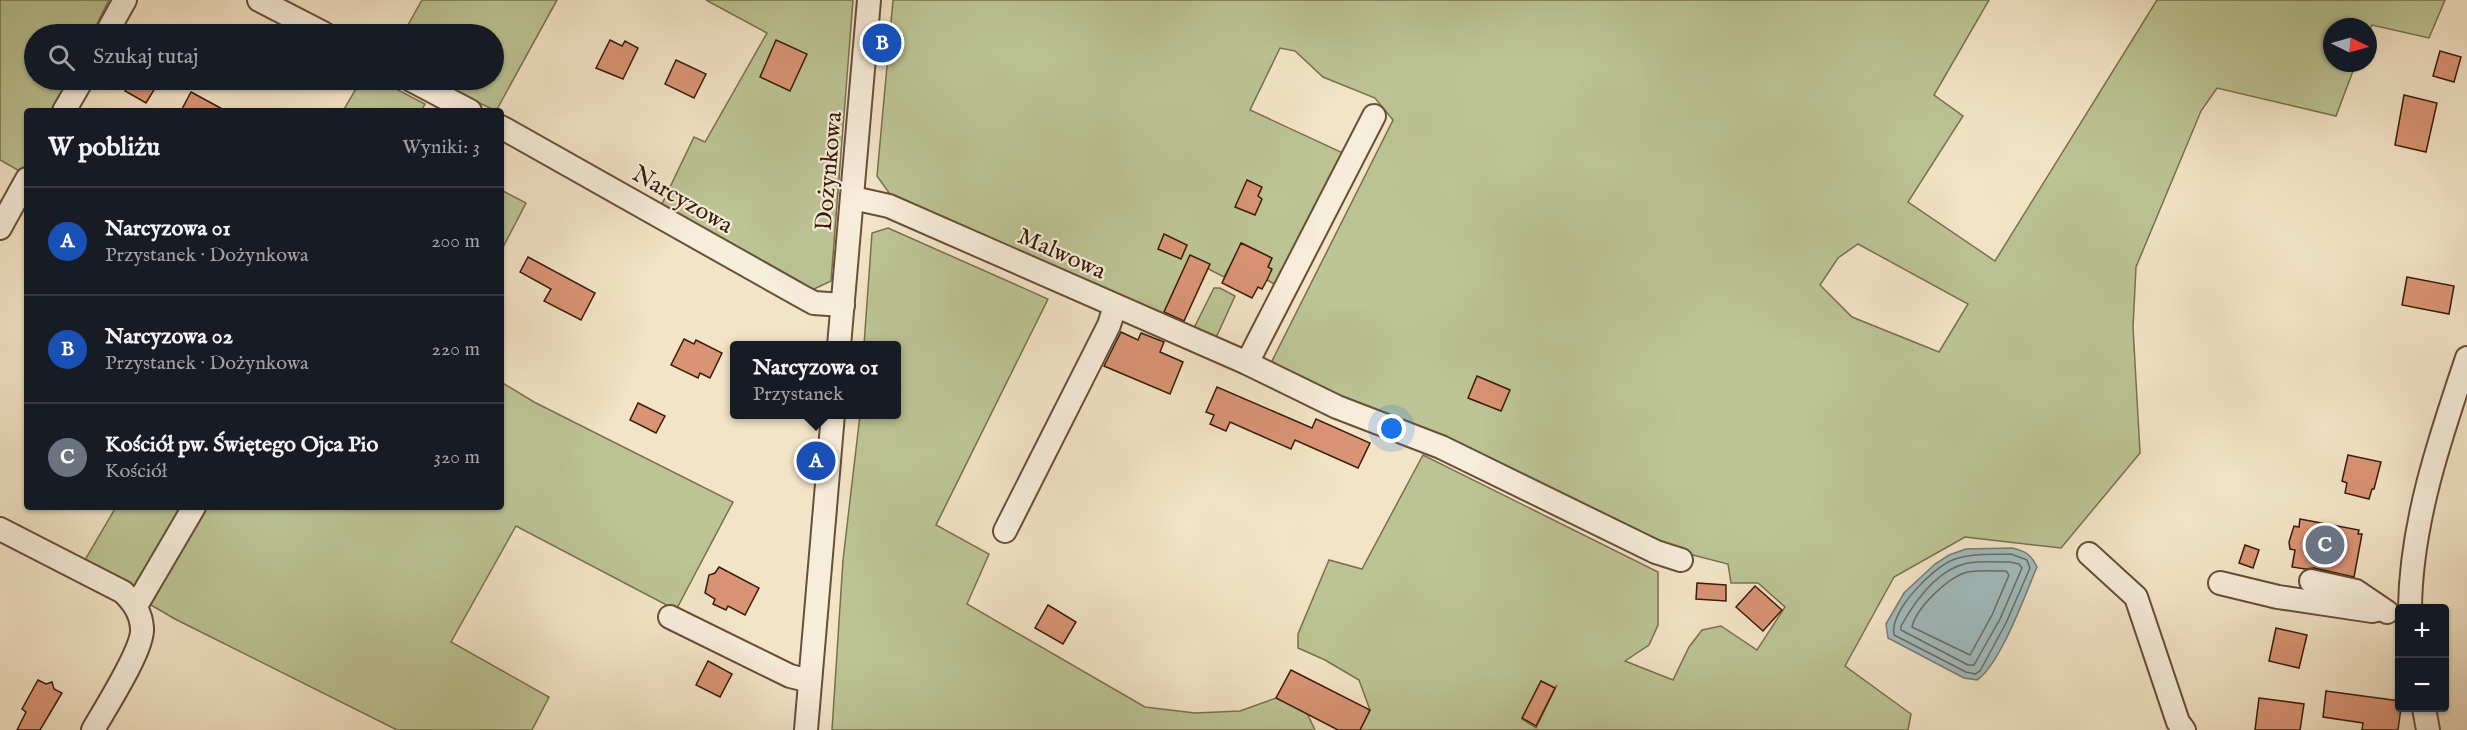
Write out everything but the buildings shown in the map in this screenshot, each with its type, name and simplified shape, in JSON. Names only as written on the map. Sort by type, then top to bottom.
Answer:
[{"type":"street","points":[[112,24],[125,0]]},
{"type":"street","points":[[259,0],[306,24]]},
{"type":"street","name":"Dożynkowa","points":[[839,341],[869,0]]},
{"type":"street","points":[[66,108],[76,90]]},
{"type":"street","points":[[430,90],[464,108]]},
{"type":"street","points":[[1247,363],[1374,116]]},
{"type":"street","name":"Narcyzowa","points":[[504,129],[814,303],[843,305]]},
{"type":"street","points":[[0,228],[24,184]]},
{"type":"street","name":"Malwowa","points":[[853,198],[889,206],[1247,363],[1337,406],[1441,447],[1656,552],[1681,560]]},
{"type":"street","points":[[1005,531],[1108,325],[1115,306]]},
{"type":"street","points":[[2397,604],[2416,552],[2426,495],[2467,358]]},
{"type":"street","points":[[806,730],[833,419]]},
{"type":"street","points":[[136,606],[192,510]]},
{"type":"street","points":[[0,529],[123,592],[136,606],[143,630],[137,650],[93,730]]},
{"type":"street","points":[[2089,554],[2136,597],[2178,722],[2184,730]]},
{"type":"street","points":[[2311,580],[2355,591],[2395,611]]},
{"type":"street","points":[[2220,583],[2278,597],[2372,611],[2395,611]]},
{"type":"street","points":[[670,617],[790,676],[810,681]]},
{"type":"street","points":[[2425,712],[2428,730]]},
{"type":"green space","points":[[0,0],[109,0],[97,24],[24,24],[24,90],[65,90],[56,108],[24,108],[23,173],[0,160]]},
{"type":"green space","points":[[422,0],[557,0],[498,108],[490,108],[453,90],[504,90],[504,24],[409,24]]},
{"type":"green space","points":[[706,0],[853,0],[831,281],[810,291],[660,208],[694,137],[705,142],[767,33]]},
{"type":"green space","points":[[893,0],[1989,0],[1934,95],[1963,116],[1908,202],[1995,261],[2157,0],[2445,0],[2429,38],[2377,26],[2377,18],[2323,18],[2323,72],[2353,72],[2336,116],[2217,88],[2201,111],[2136,267],[2133,327],[2140,453],[2061,548],[1965,537],[1894,577],[1845,666],[1911,714],[1908,730],[1360,730],[1370,710],[1359,680],[1325,660],[1298,648],[1298,634],[1329,560],[1362,569],[1423,455],[1658,572],[1658,625],[1649,645],[1625,661],[1673,680],[1689,647],[1702,630],[1721,626],[1757,650],[1785,607],[1758,583],[1731,583],[1728,564],[1685,553],[1270,365],[1393,120],[1375,98],[1323,77],[1295,51],[1280,48],[1250,110],[1343,153],[1278,286],[1267,280],[1268,267],[1272,258],[1242,243],[1224,277],[1203,266],[1181,275],[1163,316],[892,197],[877,176]],"holes":[[[1858,244],[1968,304],[1939,352],[1852,317],[1820,285],[1838,258]],[[1541,681],[1555,688],[1557,685],[1536,728],[1522,719]]]},
{"type":"green space","points":[[355,90],[398,90],[425,104],[423,108],[345,108]]},
{"type":"green space","points":[[504,192],[526,203],[504,245]]},
{"type":"green space","points":[[888,228],[1048,299],[936,525],[989,554],[967,604],[1145,707],[1195,713],[1240,711],[1276,698],[1306,711],[1315,730],[832,730],[843,560],[860,419],[901,419],[901,341],[864,341],[872,233]]},
{"type":"green space","points":[[1214,288],[1220,288],[1235,296],[1215,340],[1193,330]]},
{"type":"green space","points":[[504,384],[534,402],[733,502],[676,610],[516,526],[451,642],[549,697],[532,730],[397,730],[175,619],[82,565],[114,510],[504,510]]},
{"type":"water","points":[[2012,548],[2027,554],[2037,567],[2003,645],[1986,672],[1977,680],[1964,678],[1888,638],[1886,624],[1904,593],[1935,564],[1949,555],[1966,549]]},
{"type":"place","name":"Narcyzowa 02","points":[[882,43]]},
{"type":"place","name":"Narcyzowa 01","points":[[816,461]]},
{"type":"place","name":"Kościół pw. Świętego Ojca Pio","points":[[2325,545]]}]
